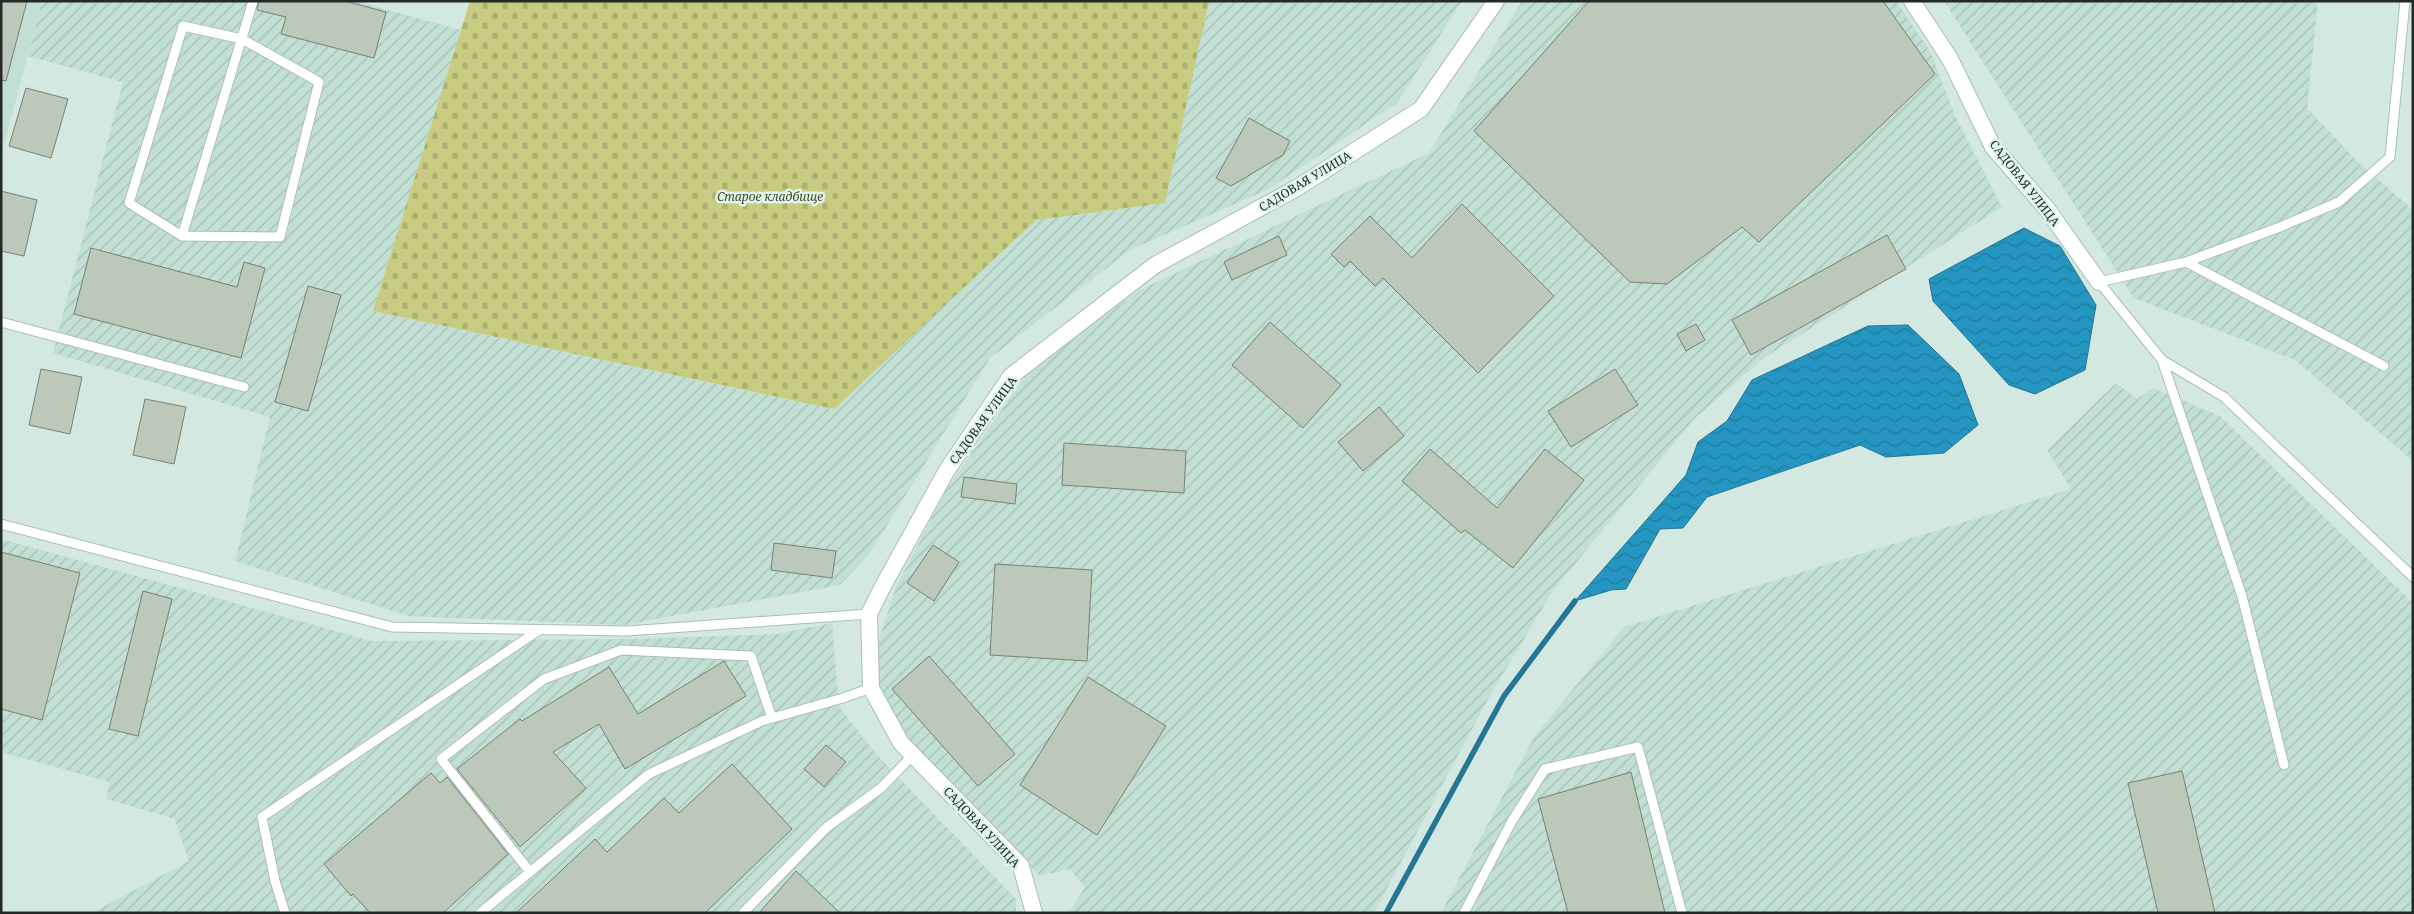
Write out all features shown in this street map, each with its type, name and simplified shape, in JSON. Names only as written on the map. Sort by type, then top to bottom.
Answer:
[{"type":"street","name":"САДОВАЯ УЛИЦА","points":[[1034,913],[1021,866],[900,743],[871,688],[869,614],[947,470],[1011,376],[1155,265],[1295,188],[1422,109],[1496,1]]},
{"type":"street","name":"САДОВАЯ УЛИЦА","points":[[1912,1],[1950,59],[1993,146],[2047,209],[2099,282]]},
{"type":"lane","points":[[182,236],[253,1]]},
{"type":"lane","points":[[2405,1],[2390,158],[2339,202],[2280,227],[2186,262],[2099,282],[2162,360],[2224,398],[2413,577]]},
{"type":"lane","points":[[183,26],[242,39],[319,82],[280,237],[182,236],[129,203],[183,26]]},
{"type":"lane","points":[[2186,262],[2384,366]]},
{"type":"lane","points":[[1,322],[244,387]]},
{"type":"lane","points":[[2162,360],[2242,596],[2284,765]]},
{"type":"lane","points":[[1,524],[392,627],[627,631],[869,614]]},
{"type":"lane","points":[[285,913],[275,881],[262,817],[539,630]]},
{"type":"lane","points":[[530,872],[441,759],[544,679],[621,650],[751,656],[772,718]]},
{"type":"lane","points":[[480,913],[649,774],[772,718],[871,688]]},
{"type":"lane","points":[[1464,913],[1512,821],[1545,769],[1638,748],[1682,913]]},
{"type":"lane","points":[[743,913],[827,827],[881,788],[913,755]]},
{"type":"shaded area","points":[[1,1],[42,1],[1,156]]},
{"type":"shaded area","points":[[42,1],[356,1],[461,30],[373,311],[833,409],[1036,219],[1165,203],[1209,1],[1462,1],[1397,103],[1269,189],[1130,250],[990,358],[870,553],[840,585],[624,625],[409,616],[235,561],[270,417],[53,353],[123,82],[28,56]]},
{"type":"shaded area","points":[[1522,1],[1896,1],[1930,51],[1956,118],[2002,207],[1764,358],[1693,420],[1552,592],[1488,699],[1374,913],[1069,913],[1085,887],[1070,869],[1040,876],[880,719],[868,672],[896,587],[946,490],[1030,369],[1140,290],[1429,153]]},
{"type":"shaded area","points":[[1944,1],[2318,1],[2307,108],[2358,162],[2413,210],[2413,461],[2295,360],[2134,298]]},
{"type":"shaded area","points":[[2116,383],[2137,399],[2153,388],[2220,416],[2413,603],[2413,913],[1441,913],[1534,737],[1624,627],[2071,489],[2047,450]]},
{"type":"shaded area","points":[[1,539],[372,641],[629,639],[776,634],[832,623],[839,707],[879,757],[1016,899],[1016,913],[92,913],[189,861],[175,819],[107,799],[109,782],[1,752]]},
{"type":"green space","name":"Старое кладбище","points":[[470,1],[1209,1],[1165,203],[1036,220],[834,409],[373,311]]},
{"type":"water","points":[[2024,228],[2060,246],[2096,305],[2085,370],[2035,394],[2009,385],[1933,301],[1929,279]]},
{"type":"water","points":[[1908,325],[1959,374],[1978,425],[1944,453],[1886,457],[1860,445],[1707,497],[1683,528],[1660,529],[1626,589],[1611,590],[1575,601],[1686,475],[1698,442],[1727,421],[1752,380],[1868,326]]},
{"type":"building","points":[[1,1],[27,1],[6,81],[1,80]]},
{"type":"building","points":[[259,1],[345,1],[386,12],[374,58],[281,34],[286,17],[257,10]]},
{"type":"building","points":[[1589,1],[1883,1],[1935,74],[1759,242],[1742,227],[1667,284],[1630,282],[1474,131]]},
{"type":"building","points":[[26,88],[68,99],[51,158],[9,146]]},
{"type":"building","points":[[1249,118],[1290,141],[1283,155],[1231,186],[1216,178]]},
{"type":"building","points":[[1,191],[37,200],[24,256],[1,251]]},
{"type":"building","points":[[1462,204],[1554,296],[1478,373],[1383,278],[1375,286],[1350,261],[1344,267],[1331,254],[1370,216],[1412,258]]},
{"type":"building","points":[[1887,235],[1906,269],[1751,355],[1732,320]]},
{"type":"building","points":[[1279,236],[1287,255],[1232,280],[1224,262]]},
{"type":"building","points":[[91,248],[237,287],[244,262],[265,268],[241,358],[74,314]]},
{"type":"building","points":[[308,286],[341,295],[308,411],[275,402]]},
{"type":"building","points":[[1270,322],[1341,385],[1303,428],[1232,365]]},
{"type":"building","points":[[1696,324],[1705,340],[1686,351],[1677,334]]},
{"type":"building","points":[[41,369],[82,377],[70,434],[29,425]]},
{"type":"building","points":[[1615,369],[1638,405],[1571,447],[1548,411]]},
{"type":"building","points":[[145,399],[186,407],[174,464],[133,455]]},
{"type":"building","points":[[1379,407],[1404,436],[1363,471],[1338,442]]},
{"type":"building","points":[[1064,443],[1186,451],[1184,493],[1062,485]]},
{"type":"building","points":[[1430,449],[1497,508],[1545,449],[1584,480],[1513,568],[1465,530],[1461,533],[1402,481]]},
{"type":"building","points":[[964,477],[1017,484],[1015,504],[961,497]]},
{"type":"building","points":[[774,543],[836,551],[832,578],[771,570]]},
{"type":"building","points":[[933,545],[959,562],[934,601],[907,583]]},
{"type":"building","points":[[1,552],[80,573],[42,720],[1,709]]},
{"type":"building","points":[[995,564],[1092,570],[1087,661],[990,655]]},
{"type":"building","points":[[143,591],[172,599],[138,736],[109,729]]},
{"type":"building","points":[[929,656],[1015,754],[978,786],[892,689]]},
{"type":"building","points":[[724,661],[746,696],[625,769],[599,724],[553,752],[586,788],[520,847],[457,769],[520,719],[522,721],[609,667],[638,714]]},
{"type":"building","points":[[1088,677],[1166,726],[1097,835],[1020,785]]},
{"type":"building","points":[[826,745],[846,762],[824,787],[804,769]]},
{"type":"building","points":[[732,764],[792,829],[705,913],[516,913],[595,839],[607,852],[664,798],[679,813]]},
{"type":"building","points":[[2182,771],[2215,913],[2158,913],[2128,783]]},
{"type":"building","points":[[1631,772],[1665,913],[1568,913],[1538,799]]},
{"type":"building","points":[[431,773],[440,783],[447,777],[508,854],[443,913],[370,913],[353,894],[351,896],[324,864]]},
{"type":"building","points":[[796,871],[840,913],[759,913]]},
{"type":"waterway","points":[[1386,913],[1504,696],[1575,601]]}]
